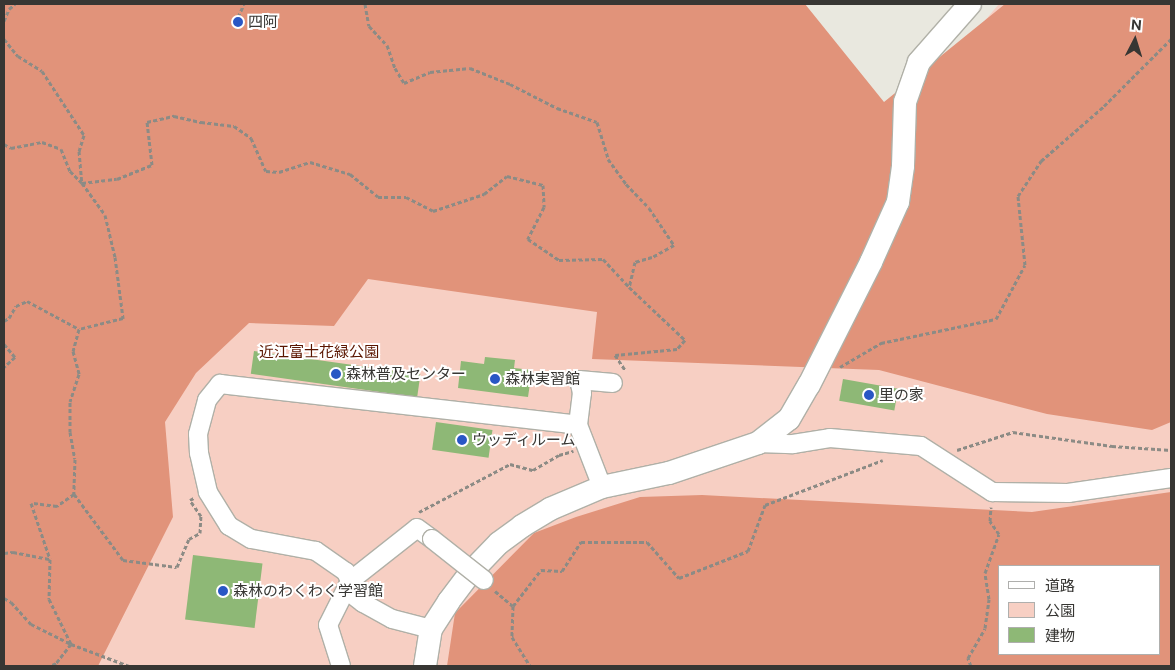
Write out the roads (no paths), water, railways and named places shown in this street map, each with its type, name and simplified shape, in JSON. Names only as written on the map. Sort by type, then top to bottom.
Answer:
[{"type":"main road","points":[[425,666],[431,628],[471,572],[499,542],[550,508],[602,487],[669,472],[758,443],[789,420],[809,385],[871,262],[898,202],[903,166],[905,102],[919,62],[970,4]]},
{"type":"lane","points":[[602,487],[578,425],[582,393],[579,380],[619,376]]},
{"type":"lane","points":[[431,628],[414,626],[382,614],[350,593],[350,581],[346,572],[316,551],[251,539],[229,526],[208,492],[201,470],[198,434],[207,400],[220,384],[578,425]]},
{"type":"lane","points":[[758,443],[793,444],[830,438],[921,446],[992,492],[1068,493],[1171,478]]},
{"type":"lane","points":[[341,666],[328,625],[350,581],[417,528],[484,580]]},
{"type":"place","name":"四阿","points":[[238,22]]},
{"type":"place","name":"森林普及センター","points":[[336,374]]},
{"type":"place","name":"森林実習館","points":[[495,379]]},
{"type":"place","name":"里の家","points":[[869,395]]},
{"type":"place","name":"ウッディルーム","points":[[462,440]]},
{"type":"place","name":"森林のわくわく学習館","points":[[223,591]]},
{"type":"park label","name":"近江富士花緑公園","points":[[319,352]]}]
